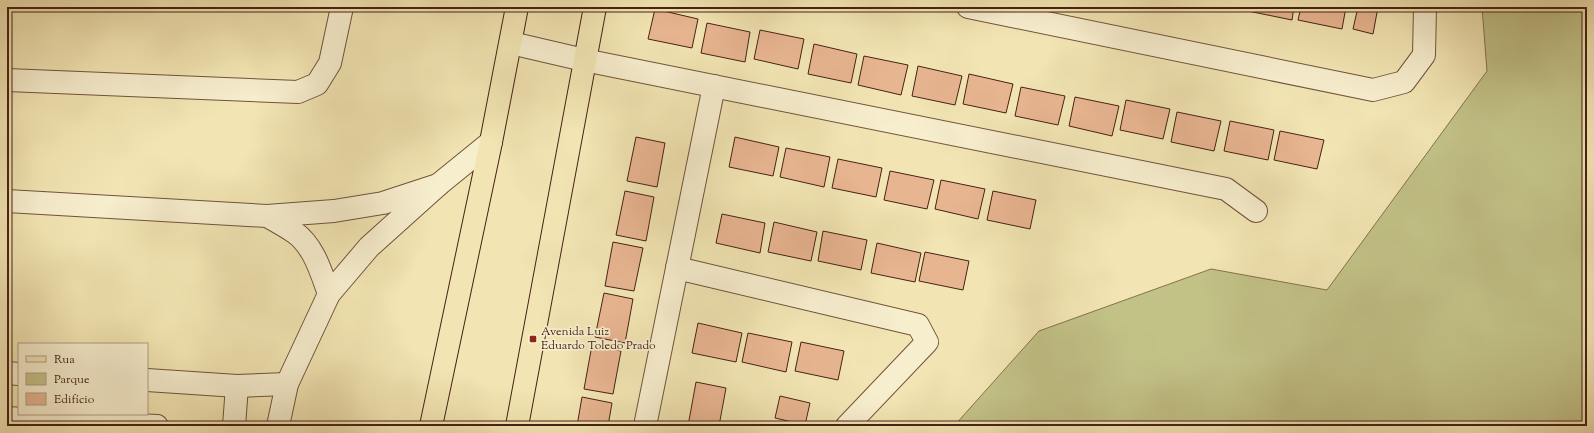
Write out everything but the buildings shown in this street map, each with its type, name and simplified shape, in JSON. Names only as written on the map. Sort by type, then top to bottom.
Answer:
[{"type":"main road","points":[[431,426],[491,142],[517,7]]},
{"type":"main road","points":[[517,426],[595,7]]},
{"type":"street","points":[[7,80],[298,92],[317,84],[330,64],[342,7]]},
{"type":"street","points":[[968,7],[1373,90],[1404,82],[1424,55],[1425,7]]},
{"type":"street","points":[[511,43],[584,60],[1226,188],[1256,211]]},
{"type":"street","points":[[645,426],[714,86]]},
{"type":"street","points":[[278,426],[287,384],[329,294],[369,247],[438,185],[491,142]]},
{"type":"street","points":[[7,201],[267,216],[334,211],[383,203],[438,185]]},
{"type":"street","points":[[267,216],[295,233],[310,249],[320,268],[329,294]]},
{"type":"street","points":[[677,268],[918,325],[926,342],[848,426]]},
{"type":"street","points":[[7,373],[18,374]]},
{"type":"street","points":[[148,380],[237,386],[287,384]]},
{"type":"street","points":[[234,426],[237,386]]},
{"type":"street","points":[[7,418],[126,419],[157,426]]},
{"type":"green space","points":[[1482,7],[1587,7],[1587,426],[954,426],[1039,331],[1211,269],[1327,290],[1487,71]]},
{"type":"place","name":"Avenida Luiz Eduardo Toledo Prado","points":[[533,339]]}]
